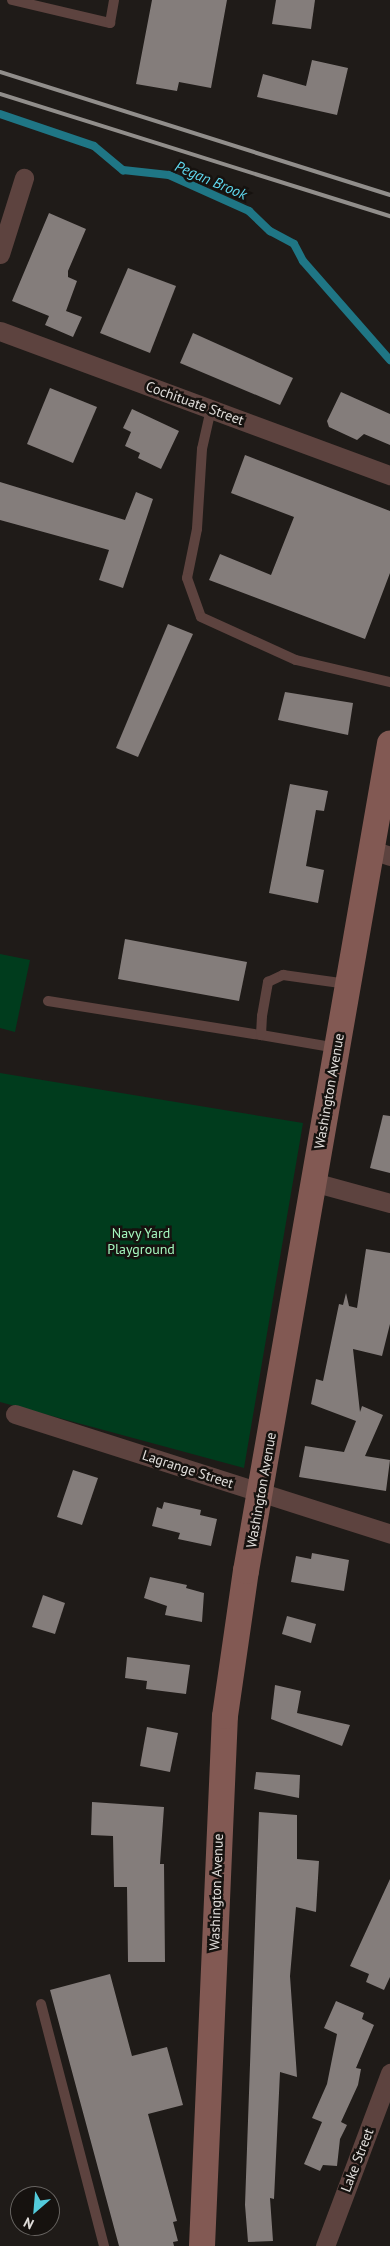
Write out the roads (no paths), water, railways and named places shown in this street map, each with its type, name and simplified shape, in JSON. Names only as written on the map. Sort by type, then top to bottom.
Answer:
[{"type":"street","points":[[0,254],[24,178]]},
{"type":"street","name":"Cochituate Street","points":[[0,331],[390,475]]},
{"type":"street","name":"Washington Avenue","points":[[202,2246],[219,1791],[235,1643],[348,984],[381,853],[390,743]]},
{"type":"street","points":[[314,1182],[390,1203]]},
{"type":"street","name":"Lagrange Street","points":[[15,1414],[390,1534]]},
{"type":"street","name":"Lake Street","points":[[324,2246],[390,2073]]},
{"type":"lane","points":[[12,0],[110,23],[114,0]]},
{"type":"lane","points":[[211,409],[202,449],[196,529],[188,578],[201,617],[296,660],[390,682]]},
{"type":"lane","points":[[261,1035],[268,982],[284,975],[348,984]]},
{"type":"lane","points":[[48,1001],[337,1048]]},
{"type":"lane","points":[[41,2004],[104,2246]]},
{"type":"waterway","name":"Pegan Brook","points":[[0,114],[94,146],[123,170],[169,175],[249,211],[270,231],[294,244],[303,261],[390,360]]},
{"type":"railway","points":[[0,72],[390,195]]},
{"type":"railway","points":[[0,94],[390,216]]},
{"type":"park label","name":"Navy Yard Playground","points":[[141,1242]]}]
